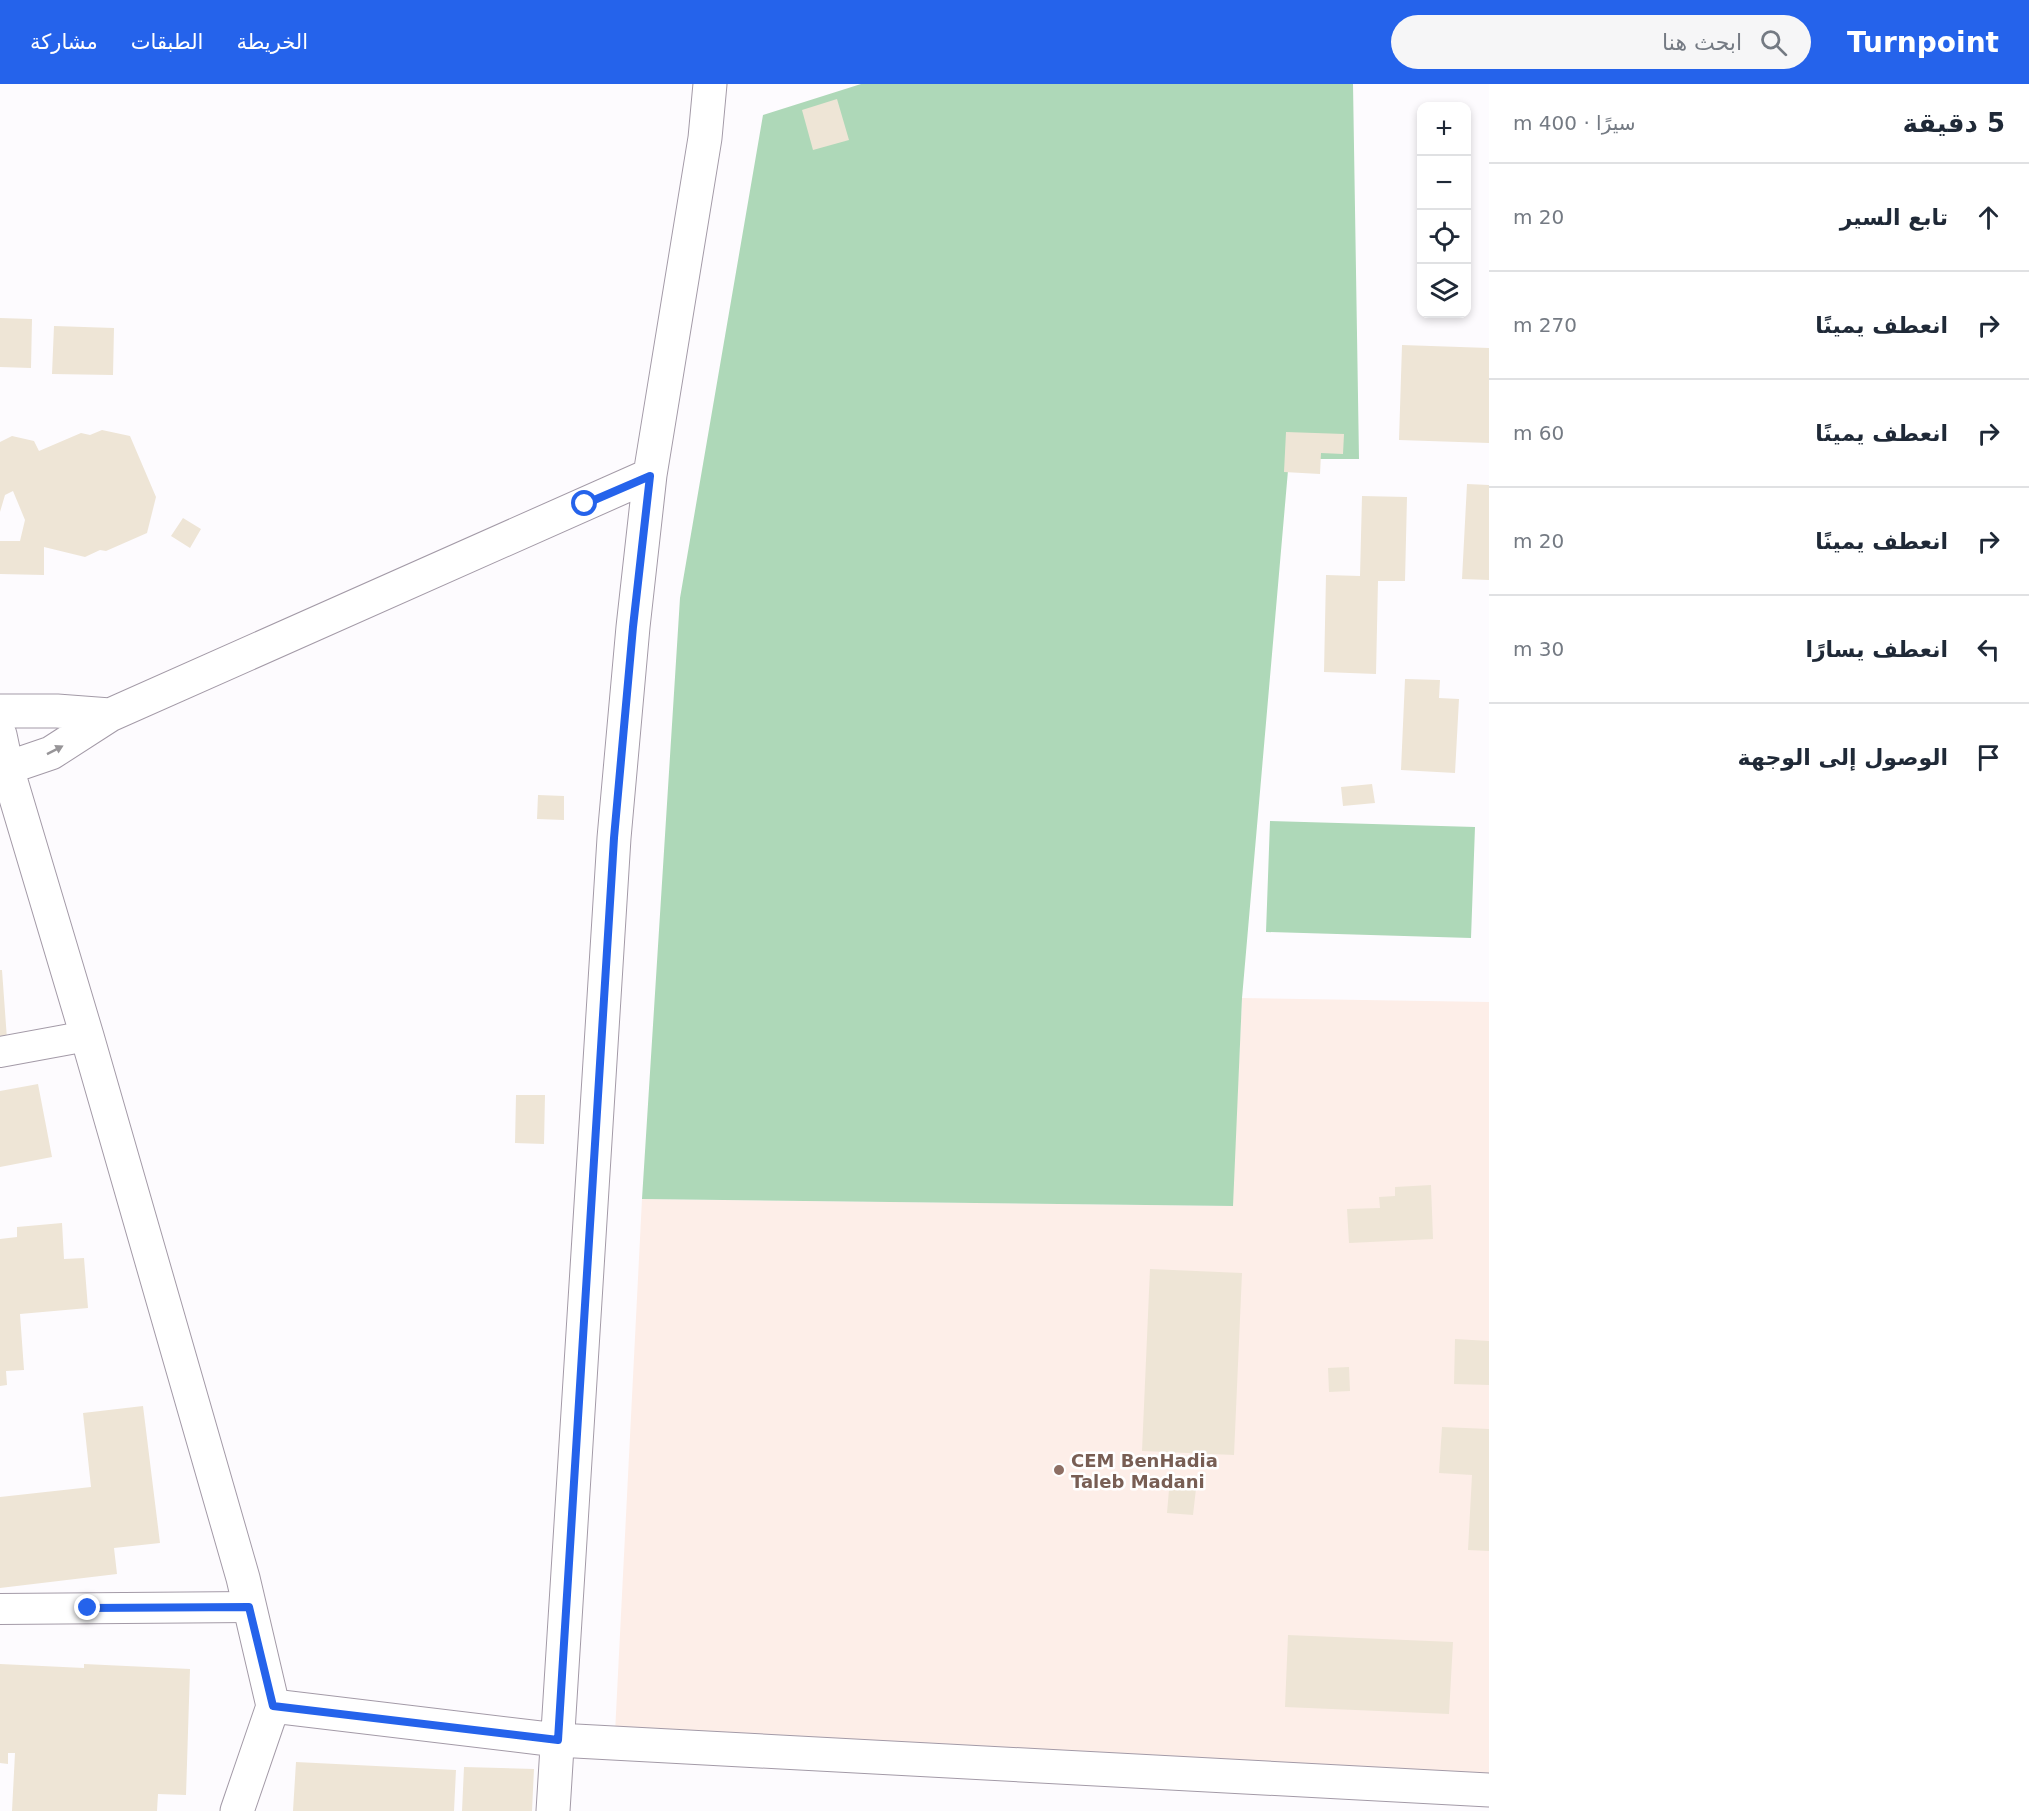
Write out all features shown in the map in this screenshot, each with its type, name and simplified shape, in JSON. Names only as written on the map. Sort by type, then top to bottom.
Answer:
[{"type":"street","points":[[553,1811],[614,838],[633,627],[650,476],[705,138],[710,84]]},
{"type":"street","points":[[4,768],[51,753],[110,715],[650,476]]},
{"type":"street","points":[[0,711],[57,711],[110,715]]},
{"type":"street","points":[[0,735],[4,768],[87,1036],[249,1607],[273,1706],[237,1811]]},
{"type":"street","points":[[0,1052],[87,1036]]},
{"type":"street","points":[[0,1609],[249,1607]]},
{"type":"street","points":[[273,1706],[558,1740],[1489,1790]]},
{"type":"shaded area","name":"CEM BenHadia Taleb Madani","points":[[1242,998],[1489,1002],[1489,1776],[615,1733],[642,1199],[1232,1206]]},
{"type":"green space","points":[[861,84],[1353,84],[1359,459],[1289,459],[1242,998],[1233,1206],[642,1199],[680,598],[763,115]]},
{"type":"green space","points":[[1270,821],[1475,827],[1471,938],[1266,932]]},
{"type":"building","points":[[837,99],[849,140],[813,150],[802,110]]},
{"type":"building","points":[[0,318],[32,319],[31,368],[0,367]]},
{"type":"building","points":[[54,326],[114,328],[113,375],[52,374]]},
{"type":"building","points":[[1402,345],[1489,348],[1489,443],[1399,440]]},
{"type":"building","points":[[102,430],[130,436],[156,497],[147,533],[106,551],[100,550],[85,557],[44,547],[44,575],[0,574],[0,541],[20,541],[25,520],[13,491],[5,495],[0,512],[0,442],[12,436],[34,441],[39,451],[81,433],[90,435]]},
{"type":"building","points":[[1286,432],[1344,434],[1343,454],[1321,453],[1320,474],[1284,472]]},
{"type":"building","points":[[1467,484],[1489,485],[1489,580],[1462,579]]},
{"type":"building","points":[[1362,496],[1407,497],[1405,581],[1378,581],[1376,674],[1324,672],[1326,575],[1360,576]]},
{"type":"building","points":[[183,518],[201,529],[190,548],[171,536]]},
{"type":"building","points":[[1405,679],[1440,680],[1439,698],[1459,699],[1455,773],[1401,770]]},
{"type":"building","points":[[1372,784],[1375,803],[1343,806],[1341,787]]},
{"type":"building","points":[[538,795],[564,796],[564,820],[537,819]]},
{"type":"building","points":[[0,970],[2,970],[8,1053],[0,1053]]},
{"type":"building","points":[[38,1084],[52,1157],[0,1167],[0,1091]]},
{"type":"building","points":[[516,1095],[545,1095],[544,1144],[515,1143]]},
{"type":"building","points":[[1431,1185],[1433,1239],[1349,1243],[1347,1209],[1380,1208],[1379,1197],[1395,1196],[1395,1187]]},
{"type":"building","points":[[62,1223],[64,1259],[84,1258],[88,1308],[20,1314],[24,1370],[6,1371],[7,1385],[0,1386],[0,1239],[17,1237],[17,1227]]},
{"type":"building","points":[[1150,1269],[1242,1273],[1234,1455],[1142,1451]]},
{"type":"building","points":[[1455,1339],[1489,1341],[1489,1385],[1454,1384]]},
{"type":"building","points":[[1349,1367],[1350,1391],[1329,1392],[1328,1368]]},
{"type":"building","points":[[143,1406],[160,1543],[114,1548],[117,1574],[0,1588],[0,1497],[91,1487],[83,1413]]},
{"type":"building","points":[[1442,1427],[1489,1429],[1489,1551],[1468,1550],[1472,1475],[1439,1473]]},
{"type":"building","points":[[1170,1478],[1197,1480],[1193,1515],[1167,1513]]},
{"type":"building","points":[[1288,1635],[1453,1642],[1449,1714],[1285,1707]]},
{"type":"building","points":[[0,1664],[84,1668],[84,1664],[190,1669],[186,1795],[158,1794],[157,1811],[12,1811],[15,1753],[8,1753],[8,1764],[0,1763]]},
{"type":"building","points":[[296,1762],[456,1770],[454,1811],[293,1811]]},
{"type":"building","points":[[464,1767],[534,1769],[532,1811],[462,1811]]},
{"type":"place","name":"CEM BenHadia Taleb Madani","points":[[1059,1470]]},
{"type":"route","points":[[88,1608],[249,1607],[273,1706],[558,1740],[614,838],[633,627],[650,476],[585,504]]}]
